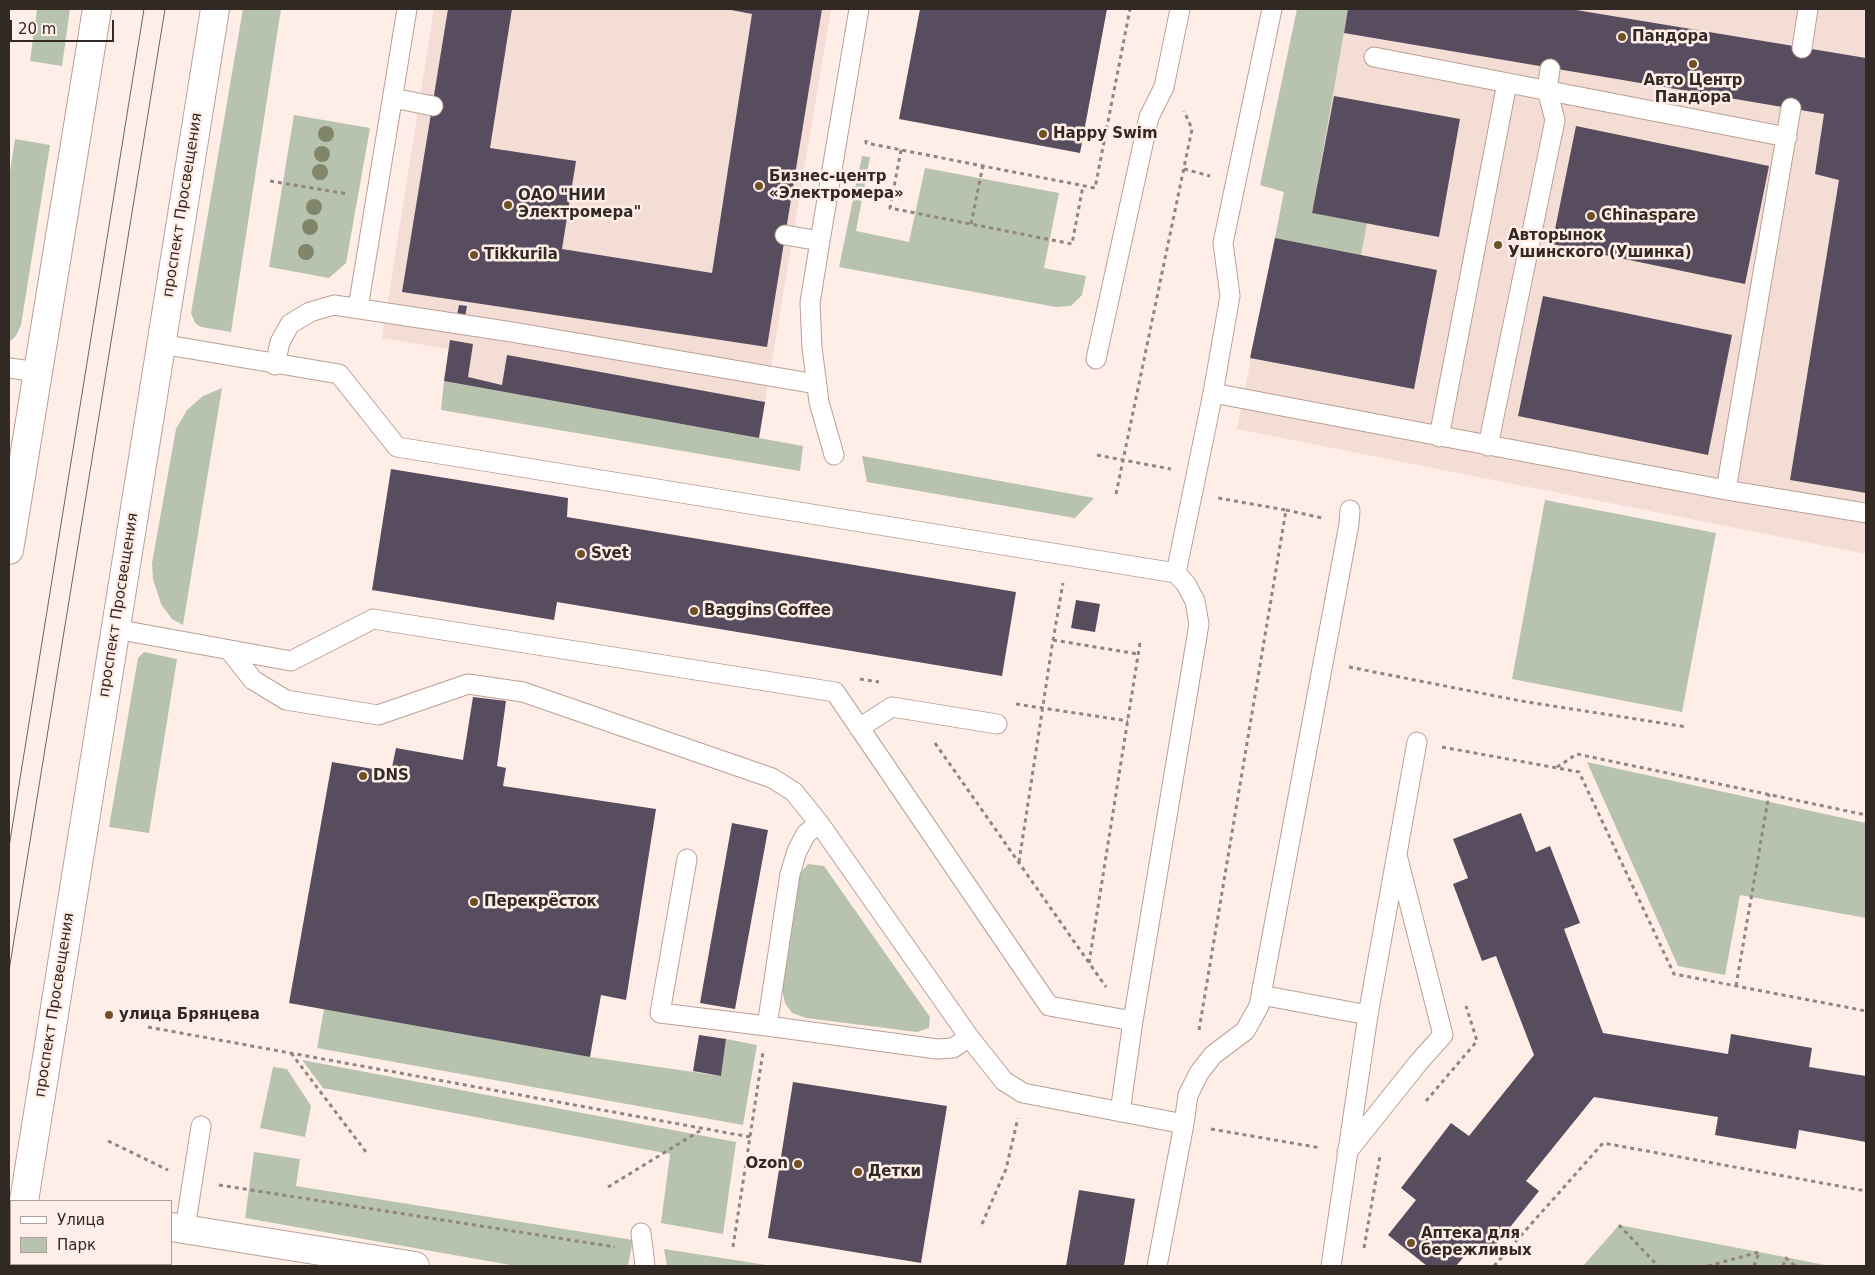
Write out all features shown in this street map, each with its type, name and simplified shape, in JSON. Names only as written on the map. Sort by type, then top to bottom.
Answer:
[{"type":"main road","points":[[9,550],[96,9]]},
{"type":"main road","name":"проспект Просвещения","points":[[24,1200],[215,9]]},
{"type":"main road","points":[[178,1228],[415,1266]]},
{"type":"lane","points":[[358,308],[407,9]]},
{"type":"lane","points":[[834,455],[818,402],[812,347],[810,303],[859,9]]},
{"type":"lane","points":[[1096,359],[1149,117],[1164,87],[1180,9]]},
{"type":"lane","points":[[1176,573],[1213,393],[1230,296],[1223,243],[1272,9]]},
{"type":"lane","points":[[1802,48],[1808,9]]},
{"type":"lane","points":[[1374,57],[1787,137]]},
{"type":"lane","points":[[1488,446],[1555,120],[1547,90],[1550,69]]},
{"type":"lane","points":[[1439,437],[1508,83]]},
{"type":"lane","points":[[392,98],[433,106]]},
{"type":"lane","points":[[1726,490],[1791,108]]},
{"type":"lane","points":[[785,235],[820,241]]},
{"type":"lane","points":[[276,365],[280,342],[290,324],[310,312],[334,305],[512,332],[816,384]]},
{"type":"lane","points":[[161,344],[276,365],[339,374],[397,447],[1176,573],[1186,584],[1195,601],[1199,624],[1133,1021],[1120,1112]]},
{"type":"lane","points":[[9,368],[38,372]]},
{"type":"lane","points":[[1213,393],[1726,490],[1866,513]]},
{"type":"lane","points":[[1157,1266],[1188,1095],[1199,1073],[1213,1055],[1245,1031],[1260,1006],[1350,517]]},
{"type":"lane","points":[[115,629],[291,661],[373,619],[835,692],[1049,1006],[1133,1021]]},
{"type":"lane","points":[[230,651],[252,680],[286,700],[378,715],[468,684],[523,692],[772,778],[794,792],[819,823],[969,1037],[1004,1081],[1023,1093],[1184,1124]]},
{"type":"lane","points":[[859,728],[892,707],[998,724]]},
{"type":"lane","points":[[1330,1266],[1368,1015],[1417,742]]},
{"type":"lane","points":[[767,1026],[790,874],[797,851],[806,834],[819,823]]},
{"type":"lane","points":[[1347,1153],[1418,1063],[1443,1036],[1397,852]]},
{"type":"lane","points":[[687,860],[660,1013],[937,1049],[953,1048],[969,1037]]},
{"type":"lane","points":[[1261,995],[1368,1015]]},
{"type":"lane","points":[[178,1228],[201,1126]]},
{"type":"lane","points":[[641,1233],[644,1259]]},
{"type":"path","points":[[866,143],[1096,188],[1130,9]]},
{"type":"path","points":[[1116,494],[1192,129],[1182,106],[1164,87]]},
{"type":"path","points":[[901,150],[890,208],[1072,244],[1083,185]]},
{"type":"path","points":[[971,224],[983,165]]},
{"type":"path","points":[[270,180],[376,199]]},
{"type":"path","points":[[1098,455],[1196,474]]},
{"type":"path","points":[[1191,494],[1286,510],[1350,517]]},
{"type":"path","points":[[1199,1073],[1196,1047],[1286,510]]},
{"type":"path","points":[[1019,862],[1053,640],[1065,575]]},
{"type":"path","points":[[1053,640],[1138,654]]},
{"type":"path","points":[[1089,963],[1140,643]]},
{"type":"path","points":[[1324,662],[1521,701],[1687,727]]},
{"type":"path","points":[[927,712],[924,728],[1113,998],[1133,1021]]},
{"type":"path","points":[[1417,742],[1579,772],[1674,974],[1866,1011]]},
{"type":"path","points":[[1556,768],[1577,754],[1866,814]]},
{"type":"path","points":[[1736,986],[1769,794]]},
{"type":"path","points":[[733,1247],[767,1026]]},
{"type":"path","points":[[148,1027],[750,1137]]},
{"type":"path","points":[[291,1052],[366,1152]]},
{"type":"path","points":[[982,1224],[1006,1169],[1023,1093]]},
{"type":"path","points":[[1184,1124],[1347,1153]]},
{"type":"path","points":[[608,1187],[703,1128]]},
{"type":"path","points":[[1494,1266],[1603,1143],[1866,1191]]},
{"type":"path","points":[[249,1189],[644,1259]]},
{"type":"path","points":[[1619,1225],[1658,1266]]},
{"type":"path","points":[[1708,1266],[1759,1252],[1754,1266]]},
{"type":"path","points":[[1783,1266],[1786,1258],[1795,1266]]},
{"type":"shaded area","points":[[434,9],[831,9],[759,438],[444,381],[449,349],[382,338]]},
{"type":"shaded area","points":[[1297,9],[1866,9],[1866,554],[1237,429],[1284,192],[1260,185]]},
{"type":"green space","points":[[37,9],[70,9],[62,66],[30,61]]},
{"type":"green space","points":[[243,9],[281,9],[231,332],[201,327],[195,323],[191,313]]},
{"type":"green space","points":[[1297,9],[1348,9],[1312,213],[1367,223],[1361,255],[1275,238],[1284,192],[1260,185]]},
{"type":"green space","points":[[294,115],[370,128],[346,263],[329,278],[269,267]]},
{"type":"green space","points":[[15,139],[50,145],[21,325],[16,336],[9,342],[9,178]]},
{"type":"green space","points":[[862,156],[870,157],[856,231],[909,242],[925,168],[1059,193],[1044,268],[1086,276],[1082,295],[1071,306],[1056,307],[839,267]]},
{"type":"green space","points":[[444,381],[803,446],[800,471],[441,410]]},
{"type":"green space","points":[[222,388],[183,625],[172,619],[161,604],[153,579],[152,563],[176,429],[187,410],[203,396]]},
{"type":"green space","points":[[862,456],[1094,498],[1075,518],[867,482]]},
{"type":"green space","points":[[1545,500],[1716,533],[1682,712],[1512,679]]},
{"type":"green space","points":[[144,652],[177,659],[149,833],[109,827],[138,658]]},
{"type":"green space","points":[[1587,762],[1866,823],[1866,918],[1740,895],[1725,975],[1678,966]]},
{"type":"green space","points":[[808,864],[824,866],[930,1017],[929,1028],[917,1032],[806,1018],[792,1013],[785,1003],[782,990],[799,874]]},
{"type":"green space","points":[[324,1009],[590,1057],[721,1076],[726,1039],[757,1045],[743,1125],[317,1048]]},
{"type":"green space","points":[[302,1060],[736,1142],[723,1234],[661,1223],[670,1154],[323,1088]]},
{"type":"green space","points":[[273,1067],[287,1069],[311,1106],[305,1137],[260,1128]]},
{"type":"green space","points":[[254,1152],[300,1159],[296,1186],[633,1240],[628,1266],[516,1266],[245,1218]]},
{"type":"green space","points":[[1619,1225],[1759,1252],[1830,1266],[1583,1266]]},
{"type":"green space","points":[[664,1249],[773,1266],[667,1266]]},
{"type":"building","name":"Бизнес-центр «Электромера»","points":[[448,9],[512,9],[490,148],[576,161],[562,249],[712,273],[752,14],[726,9],[822,9],[767,347],[402,292]]},
{"type":"building","points":[[920,9],[1107,9],[1080,153],[899,119]]},
{"type":"building","points":[[1348,9],[1570,9],[1866,58],[1866,493],[1790,480],[1839,180],[1815,174],[1824,114],[1344,33]]},
{"type":"building","points":[[1334,96],[1460,119],[1439,237],[1312,213]]},
{"type":"building","points":[[1576,126],[1769,166],[1745,284],[1552,244]]},
{"type":"building","points":[[1275,238],[1437,270],[1414,389],[1250,358]]},
{"type":"building","points":[[1543,296],[1732,335],[1708,455],[1518,416]]},
{"type":"building","points":[[459,305],[467,306],[465,317],[457,315]]},
{"type":"building","points":[[450,340],[473,344],[468,377],[502,385],[507,355],[765,402],[759,438],[444,381]]},
{"type":"building","name":"Svet","points":[[391,469],[568,498],[567,517],[1016,592],[1002,676],[557,602],[554,620],[372,590]]},
{"type":"building","points":[[1076,600],[1100,604],[1095,632],[1071,628]]},
{"type":"building","name":"Перекрёсток","points":[[473,697],[506,701],[497,766],[506,768],[503,786],[656,809],[626,1000],[601,995],[590,1057],[289,1003],[332,762],[391,772],[396,748],[463,760]]},
{"type":"building","points":[[1521,813],[1536,852],[1550,846],[1580,923],[1564,929],[1603,1033],[1728,1054],[1731,1034],[1812,1048],[1809,1067],[1866,1076],[1866,1142],[1799,1130],[1796,1149],[1715,1135],[1718,1117],[1594,1097],[1526,1181],[1539,1191],[1487,1256],[1474,1245],[1456,1266],[1427,1266],[1388,1235],[1416,1200],[1401,1188],[1451,1123],[1469,1136],[1534,1055],[1496,956],[1482,961],[1453,884],[1468,878],[1453,839]]},
{"type":"building","points":[[732,823],[768,830],[735,1009],[700,1003]]},
{"type":"building","points":[[699,1035],[726,1039],[721,1076],[693,1071]]},
{"type":"building","name":"Детки","points":[[793,1082],[947,1106],[921,1263],[768,1238]]},
{"type":"building","points":[[1079,1190],[1135,1199],[1124,1266],[1066,1266]]},
{"type":"tram line","points":[[9,847],[144,9]]},
{"type":"tram line","points":[[9,971],[165,9]]},
{"type":"place","name":"Пандора","points":[[1622,37]]},
{"type":"place","name":"Авто Центр Пандора","points":[[1693,64]]},
{"type":"place","name":"Happy Swim","points":[[1043,134]]},
{"type":"place","name":"Бизнес-центр «Электромера»","points":[[759,186]]},
{"type":"place","name":"ОАО \"НИИ Электромера\"","points":[[508,205]]},
{"type":"place","name":"Chinaspare","points":[[1591,216]]},
{"type":"place","name":"Авторынок Ушинского (Ушинка)","points":[[1498,245]]},
{"type":"place","name":"Tikkurila","points":[[474,255]]},
{"type":"place","name":"Svet","points":[[581,554]]},
{"type":"place","name":"Baggins Coffee","points":[[694,611]]},
{"type":"place","name":"DNS","points":[[363,776]]},
{"type":"place","name":"Перекрёсток","points":[[474,902]]},
{"type":"place","name":"улица Брянцева","points":[[109,1015]]},
{"type":"place","name":"Ozon","points":[[798,1164]]},
{"type":"place","name":"Детки","points":[[858,1172]]},
{"type":"place","name":"Аптека для бережливых","points":[[1411,1243]]}]
